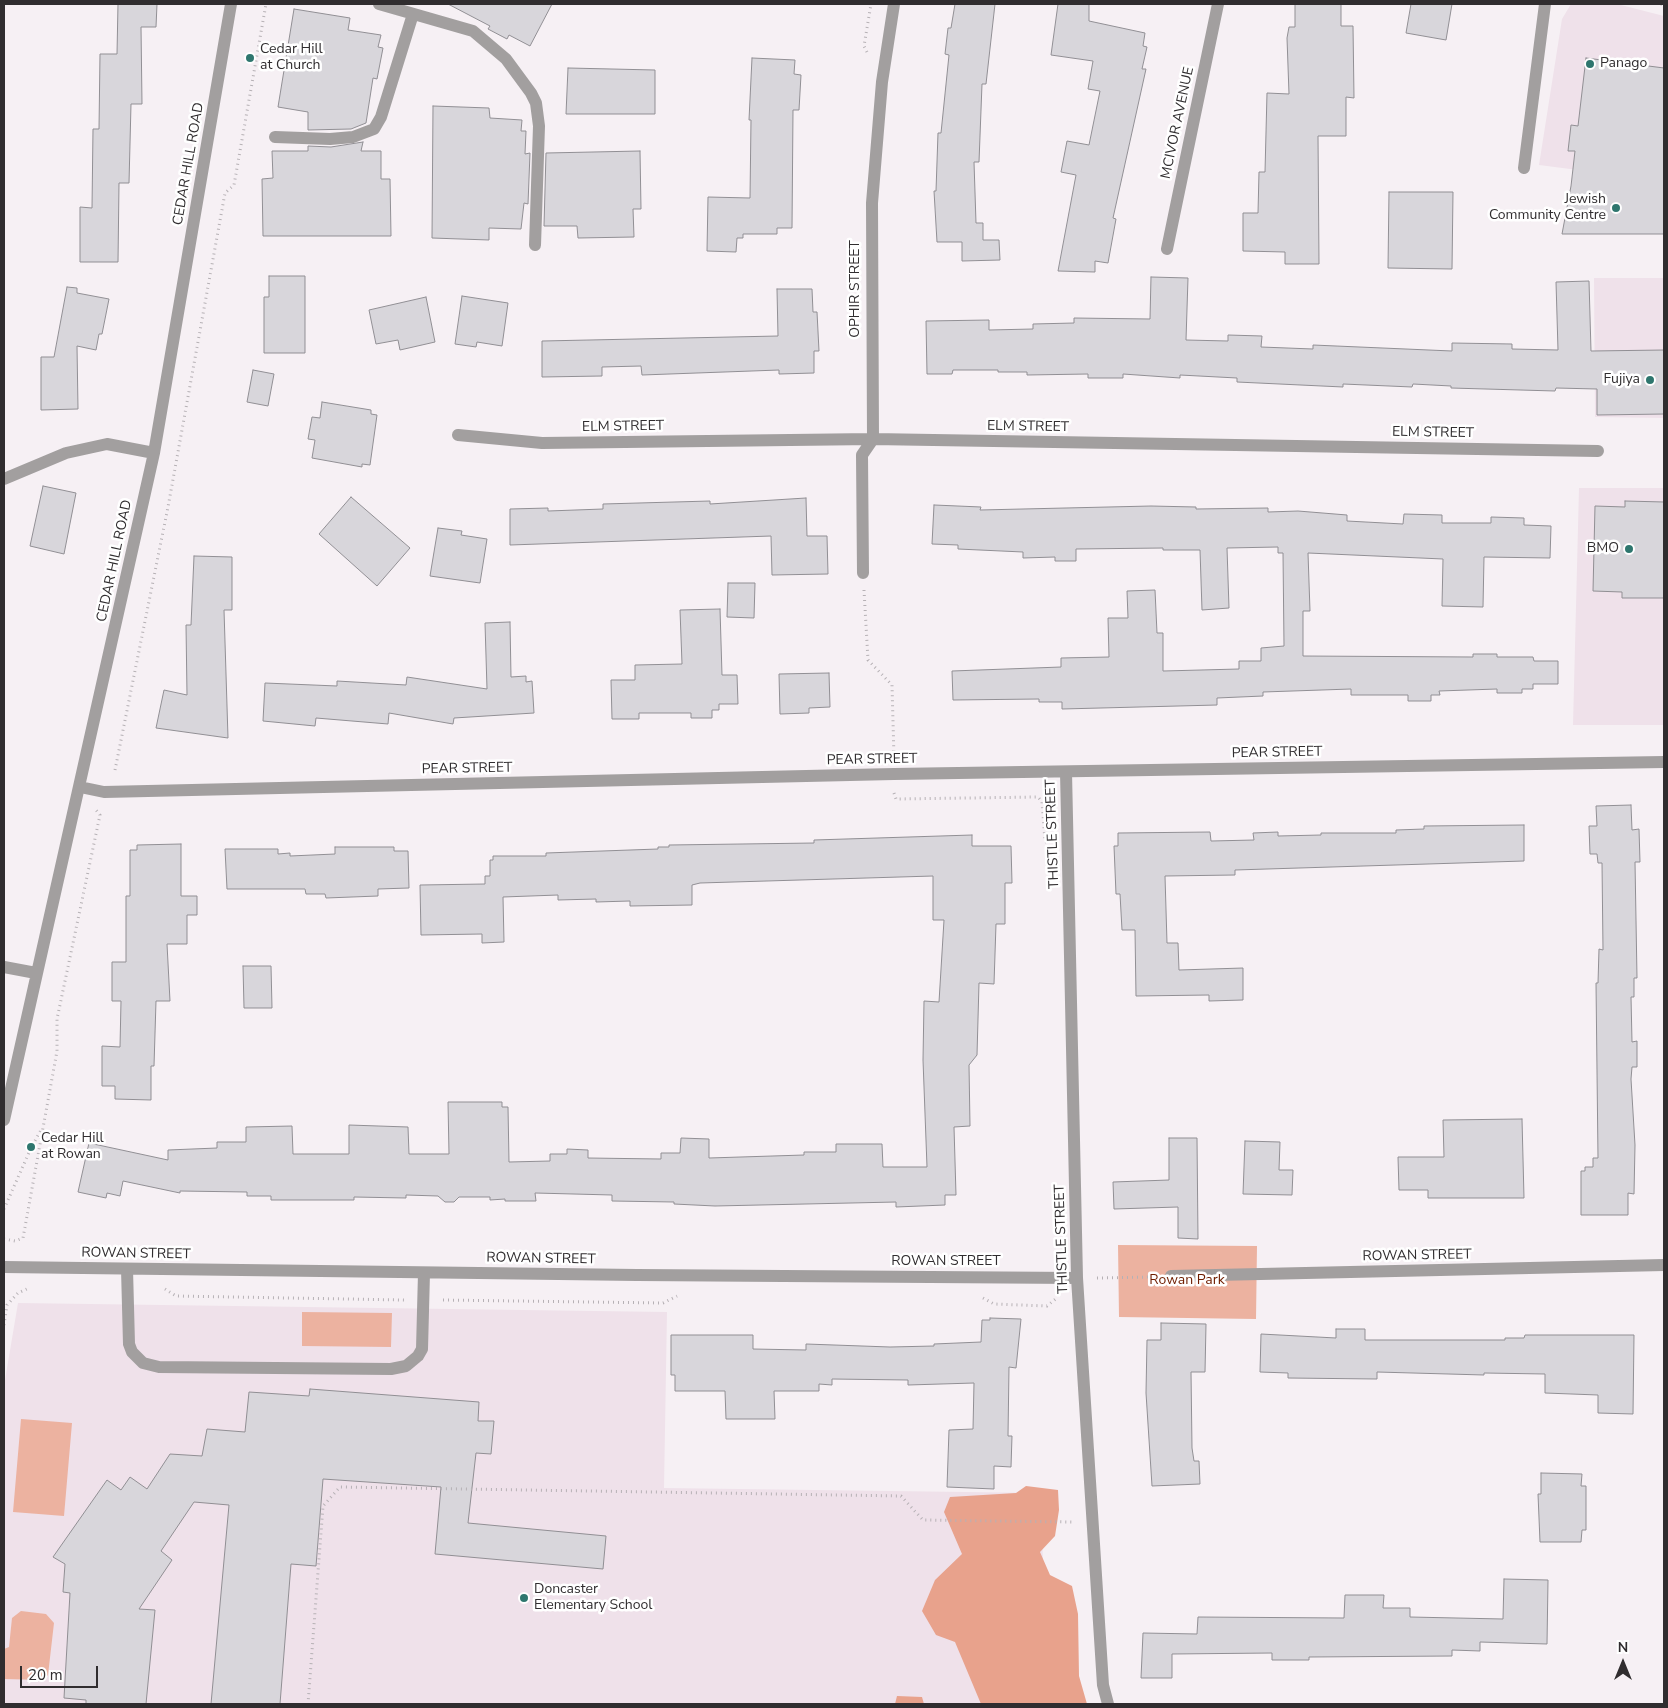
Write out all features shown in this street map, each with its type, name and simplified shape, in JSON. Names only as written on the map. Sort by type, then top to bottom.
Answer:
[{"type":"street","name":"CEDAR HILL ROAD","points":[[4,1120],[154,452],[231,4]]},
{"type":"street","points":[[379,4],[473,31],[486,40],[506,59],[536,103],[539,126],[535,245]]},
{"type":"street","name":"OPHIR STREET","points":[[863,573],[862,455],[873,439],[872,203],[882,82],[894,4]]},
{"type":"street","name":"MCIVOR AVENUE","points":[[1167,249],[1218,4]]},
{"type":"street","points":[[1524,168],[1545,4]]},
{"type":"street","points":[[275,137],[345,138],[374,129],[382,117],[413,14]]},
{"type":"street","name":"ELM STREET","points":[[458,435],[542,444],[873,439],[1598,451]]},
{"type":"street","points":[[4,479],[66,452],[107,444],[154,452]]},
{"type":"street","name":"PEAR STREET","points":[[80,787],[104,792],[1664,762]]},
{"type":"street","name":"THISTLE STREET","points":[[1066,772],[1077,1278],[1103,1685],[1108,1704]]},
{"type":"street","points":[[4,966],[36,973]]},
{"type":"street","name":"ROWAN STREET","points":[[1171,1276],[1664,1265]]},
{"type":"street","name":"ROWAN STREET","points":[[4,1267],[424,1273],[1077,1278]]},
{"type":"street","points":[[127,1269],[128,1336],[132,1352],[144,1363],[159,1367],[399,1369],[413,1362],[422,1349],[424,1273]]},
{"type":"path","points":[[114,770],[168,507],[225,193],[234,185],[266,4]]},
{"type":"path","points":[[863,573],[868,660],[892,685],[894,754]]},
{"type":"path","points":[[894,788],[896,799],[1038,798],[1042,802],[1044,812],[1045,841],[1069,859]]},
{"type":"path","points":[[4,1239],[14,1241],[23,1238],[57,1051],[57,1019],[100,815]]},
{"type":"path","points":[[4,1209],[31,1148],[42,1130]]},
{"type":"path","points":[[982,1298],[994,1304],[1048,1306],[1077,1278],[1171,1276]]},
{"type":"path","points":[[4,1325],[7,1305],[18,1293],[30,1288]]},
{"type":"path","points":[[128,1289],[166,1289],[176,1296],[663,1304],[682,1293]]},
{"type":"path","points":[[308,1704],[323,1506],[340,1487],[901,1496],[923,1520],[1092,1523]]},
{"type":"shaded area","points":[[1571,4],[1617,4],[1664,16],[1664,181],[1539,165],[1562,19]]},
{"type":"shaded area","points":[[1594,278],[1664,278],[1664,418],[1595,417]]},
{"type":"shaded area","points":[[1579,488],[1664,488],[1664,725],[1573,725]]},
{"type":"shaded area","name":"Doncaster Elementary School","points":[[18,1303],[667,1312],[664,1488],[1041,1493],[1047,1704],[4,1704],[4,1386]]},
{"type":"shaded area","points":[[1026,1486],[1058,1490],[1059,1510],[1055,1536],[1040,1552],[1050,1575],[1072,1586],[1078,1614],[1079,1676],[1087,1704],[981,1704],[955,1642],[936,1635],[922,1611],[935,1580],[962,1554],[944,1512],[950,1497],[1016,1493]]},
{"type":"shaded area","points":[[897,1696],[922,1697],[924,1704],[895,1704]]},
{"type":"green space","name":"Rowan Park","points":[[1118,1245],[1257,1246],[1256,1319],[1119,1317]]},
{"type":"green space","points":[[302,1312],[392,1313],[391,1347],[302,1346]]},
{"type":"green space","points":[[21,1419],[72,1423],[64,1516],[13,1512]]},
{"type":"green space","points":[[21,1611],[46,1614],[54,1623],[48,1675],[43,1680],[4,1679],[4,1649],[9,1647],[12,1618]]},
{"type":"building","points":[[118,4],[157,4],[156,27],[141,27],[142,104],[131,104],[129,183],[119,183],[118,262],[80,262],[80,207],[92,208],[93,129],[99,129],[100,54],[117,54]]},
{"type":"building","points":[[448,4],[552,4],[530,46],[509,35],[507,39],[488,29],[490,26]]},
{"type":"building","points":[[955,4],[995,4],[986,84],[982,84],[979,162],[974,162],[976,223],[983,223],[983,240],[999,240],[1000,260],[962,261],[962,242],[937,242],[934,191],[936,191],[938,133],[941,133],[949,55],[945,54],[948,28],[951,28]]},
{"type":"building","points":[[1058,4],[1089,4],[1089,21],[1145,33],[1143,46],[1147,47],[1142,69],[1146,69],[1113,218],[1116,219],[1108,263],[1095,261],[1095,272],[1058,271],[1076,175],[1061,172],[1067,141],[1089,145],[1100,91],[1088,89],[1093,61],[1051,55]]},
{"type":"building","points":[[1295,4],[1341,4],[1341,26],[1353,26],[1354,98],[1346,97],[1346,136],[1318,136],[1319,264],[1285,264],[1285,252],[1243,251],[1243,213],[1258,213],[1259,172],[1265,172],[1267,93],[1289,94],[1287,38],[1289,27],[1295,27]]},
{"type":"building","points":[[1411,4],[1452,4],[1446,40],[1406,33]]},
{"type":"building","points":[[294,9],[350,18],[348,30],[381,35],[378,47],[383,48],[377,79],[373,78],[366,123],[351,129],[308,130],[308,112],[278,107]]},
{"type":"building","points":[[752,58],[795,60],[794,74],[801,75],[799,110],[793,110],[792,228],[777,228],[777,234],[743,234],[743,238],[737,238],[736,252],[707,251],[708,197],[750,198],[751,120],[749,120]]},
{"type":"building","points":[[1586,58],[1664,68],[1664,234],[1562,234],[1575,151],[1568,151],[1571,125],[1578,126]]},
{"type":"building","points":[[568,68],[655,70],[655,114],[566,114]]},
{"type":"building","points":[[433,106],[489,108],[490,118],[522,120],[521,131],[526,131],[525,154],[530,153],[528,204],[524,203],[521,229],[489,228],[489,240],[432,238]]},
{"type":"building","points":[[363,142],[361,151],[381,151],[381,179],[390,179],[391,236],[263,236],[262,179],[273,178],[272,151],[308,151],[308,146],[331,147]]},
{"type":"building","points":[[640,151],[641,209],[633,209],[634,237],[578,238],[577,226],[544,226],[546,153]]},
{"type":"building","points":[[1389,192],[1453,192],[1452,269],[1388,268]]},
{"type":"building","points":[[269,276],[305,276],[305,353],[264,353],[264,297],[269,297]]},
{"type":"building","points":[[1151,277],[1188,278],[1186,340],[1228,341],[1228,335],[1262,336],[1261,347],[1313,349],[1313,345],[1452,351],[1452,343],[1512,344],[1512,349],[1558,350],[1556,282],[1589,281],[1591,351],[1664,350],[1664,414],[1597,415],[1597,389],[1556,388],[1555,391],[1451,388],[1451,386],[1413,384],[1412,387],[1343,384],[1343,387],[1237,382],[1237,378],[1180,375],[1180,378],[1123,374],[1123,378],[1088,378],[1088,374],[1027,375],[1027,372],[998,372],[998,370],[953,370],[952,374],[927,374],[926,321],[989,320],[989,330],[1033,329],[1033,324],[1074,323],[1074,318],[1150,319]]},
{"type":"building","points":[[67,287],[77,288],[77,293],[109,299],[102,334],[99,334],[96,350],[77,346],[78,409],[41,410],[41,357],[54,357]]},
{"type":"building","points":[[777,289],[812,289],[813,312],[817,312],[819,351],[814,351],[814,373],[779,374],[779,370],[642,375],[641,366],[602,367],[602,376],[542,377],[542,341],[778,336]]},
{"type":"building","points":[[462,296],[508,303],[502,346],[477,342],[476,347],[455,344]]},
{"type":"building","points":[[426,297],[435,342],[400,350],[398,340],[376,344],[369,310]]},
{"type":"building","points":[[253,370],[274,374],[268,406],[247,402]]},
{"type":"building","points":[[322,402],[371,410],[371,414],[377,415],[370,465],[362,464],[362,467],[312,458],[315,440],[308,439],[312,417],[320,418]]},
{"type":"building","points":[[43,486],[76,493],[64,554],[30,546]]},
{"type":"building","points":[[351,497],[410,548],[377,586],[319,534]]},
{"type":"building","points":[[806,498],[807,536],[827,536],[828,574],[772,575],[771,536],[510,545],[510,509],[548,508],[548,511],[603,509],[603,504],[710,501],[710,504]]},
{"type":"building","name":"BMO","points":[[1625,501],[1664,502],[1664,598],[1622,598],[1622,592],[1593,591],[1595,506],[1625,507]]},
{"type":"building","points":[[934,505],[981,507],[980,510],[1151,506],[1196,507],[1196,509],[1268,508],[1268,512],[1298,511],[1347,515],[1347,521],[1403,524],[1404,514],[1442,515],[1442,523],[1491,523],[1491,517],[1524,518],[1524,525],[1551,526],[1550,558],[1484,557],[1483,607],[1442,606],[1443,559],[1308,553],[1310,611],[1303,611],[1303,656],[1473,657],[1473,654],[1497,654],[1497,657],[1533,657],[1534,661],[1558,661],[1558,684],[1533,684],[1533,689],[1522,689],[1522,693],[1497,693],[1497,689],[1439,691],[1440,695],[1431,695],[1431,701],[1408,701],[1408,695],[1351,695],[1351,689],[1263,692],[1263,696],[1217,698],[1217,705],[1062,709],[1062,702],[1039,702],[1039,699],[953,700],[952,671],[1061,667],[1061,658],[1109,657],[1108,618],[1128,618],[1127,591],[1155,590],[1157,633],[1163,633],[1163,671],[1239,669],[1239,661],[1261,661],[1261,648],[1284,646],[1283,553],[1278,553],[1278,547],[1227,548],[1229,608],[1202,610],[1200,550],[1163,550],[1163,548],[1076,549],[1076,561],[1055,561],[1055,557],[1023,558],[1023,552],[958,549],[958,545],[932,544]]},
{"type":"building","points":[[438,528],[462,531],[461,535],[487,539],[480,583],[430,576]]},
{"type":"building","points":[[194,556],[232,557],[232,610],[224,610],[228,738],[156,728],[164,690],[187,695],[186,625],[191,625]]},
{"type":"building","points":[[728,583],[755,583],[754,618],[727,617]]},
{"type":"building","points":[[720,609],[722,675],[737,675],[738,704],[719,704],[719,710],[712,710],[712,718],[691,718],[691,713],[639,713],[639,719],[612,719],[611,680],[635,680],[635,665],[682,664],[680,610]]},
{"type":"building","points":[[510,622],[511,677],[526,676],[526,682],[532,681],[534,713],[454,718],[453,724],[389,713],[388,724],[316,718],[315,726],[263,721],[265,683],[337,686],[337,681],[406,685],[407,677],[487,689],[485,623]]},
{"type":"building","points":[[829,673],[830,707],[809,708],[809,713],[780,714],[779,674]]},
{"type":"building","points":[[1631,805],[1632,830],[1639,829],[1640,862],[1635,862],[1637,978],[1634,978],[1634,997],[1631,997],[1632,1042],[1637,1041],[1637,1067],[1632,1067],[1631,1079],[1635,1145],[1634,1194],[1628,1193],[1628,1215],[1581,1215],[1581,1171],[1585,1171],[1585,1167],[1593,1167],[1593,1158],[1598,1158],[1596,983],[1598,983],[1599,949],[1603,950],[1602,863],[1598,863],[1597,854],[1590,854],[1589,826],[1597,826],[1596,806]]},
{"type":"building","points":[[1524,825],[1524,861],[1235,870],[1235,875],[1165,876],[1167,943],[1178,943],[1179,970],[1243,968],[1243,1000],[1209,1001],[1209,995],[1136,996],[1135,930],[1122,930],[1120,894],[1116,894],[1114,846],[1118,846],[1118,833],[1210,832],[1211,841],[1254,840],[1253,833],[1278,832],[1278,836],[1321,835],[1321,833],[1396,833],[1396,830],[1424,829],[1424,826]]},
{"type":"building","points":[[972,835],[972,846],[1011,846],[1012,883],[1005,883],[1005,924],[996,924],[994,984],[979,983],[977,1055],[969,1065],[970,1126],[954,1127],[956,1195],[945,1195],[945,1205],[896,1207],[896,1202],[715,1206],[674,1204],[674,1202],[612,1201],[612,1195],[535,1193],[536,1201],[490,1200],[490,1197],[459,1197],[454,1202],[445,1202],[438,1196],[406,1195],[406,1198],[354,1197],[354,1200],[271,1200],[271,1196],[247,1196],[247,1192],[180,1191],[180,1193],[123,1181],[120,1196],[107,1193],[106,1198],[78,1192],[89,1143],[168,1160],[168,1150],[217,1148],[217,1142],[246,1142],[246,1127],[292,1126],[293,1154],[349,1154],[349,1125],[408,1127],[409,1154],[449,1154],[448,1102],[502,1102],[502,1107],[508,1107],[509,1162],[550,1161],[550,1154],[567,1154],[567,1149],[588,1150],[588,1158],[661,1159],[661,1153],[680,1153],[681,1138],[709,1139],[709,1158],[804,1155],[804,1152],[836,1152],[836,1144],[882,1144],[883,1167],[927,1167],[923,1060],[924,1001],[939,1002],[944,920],[933,920],[933,876],[700,883],[692,885],[692,905],[630,906],[630,901],[596,902],[596,899],[558,900],[558,895],[503,897],[504,942],[482,943],[482,934],[421,935],[420,885],[485,884],[485,876],[490,876],[490,860],[493,860],[493,856],[546,856],[546,853],[658,849],[658,847],[669,847],[669,845],[814,843],[814,840]]},
{"type":"building","points":[[181,844],[181,896],[197,896],[197,915],[187,915],[187,944],[167,944],[170,1001],[156,1001],[154,1066],[151,1066],[151,1100],[115,1099],[115,1086],[102,1086],[102,1046],[120,1047],[121,1001],[112,1001],[112,962],[126,962],[126,896],[130,896],[130,850],[137,850],[137,845]]},
{"type":"building","points":[[335,847],[394,847],[394,851],[408,851],[409,888],[378,889],[378,896],[326,898],[325,894],[306,894],[305,889],[227,889],[225,849],[278,849],[278,854],[290,853],[290,856],[335,854]]},
{"type":"building","points":[[243,966],[271,966],[272,1008],[244,1008]]},
{"type":"building","points":[[1522,1119],[1524,1198],[1428,1198],[1428,1190],[1399,1190],[1398,1157],[1444,1157],[1443,1120]]},
{"type":"building","points":[[1169,1138],[1197,1138],[1198,1239],[1178,1238],[1178,1207],[1114,1209],[1113,1182],[1169,1180]]},
{"type":"building","points":[[1245,1141],[1280,1142],[1279,1170],[1293,1170],[1292,1195],[1243,1194]]},
{"type":"building","points":[[990,1318],[1021,1319],[1016,1368],[1009,1367],[1008,1436],[1012,1436],[1011,1467],[994,1466],[994,1489],[947,1487],[949,1430],[973,1429],[974,1383],[908,1385],[908,1380],[832,1379],[832,1385],[819,1384],[819,1391],[774,1391],[775,1419],[726,1419],[725,1391],[675,1391],[675,1375],[671,1375],[671,1335],[753,1335],[753,1349],[806,1350],[806,1344],[890,1347],[934,1346],[934,1344],[981,1342],[982,1320],[990,1320]]},
{"type":"building","points":[[1161,1323],[1206,1324],[1205,1372],[1191,1372],[1192,1448],[1194,1461],[1199,1461],[1200,1484],[1152,1486],[1146,1393],[1147,1340],[1161,1340]]},
{"type":"building","points":[[1336,1329],[1365,1329],[1365,1340],[1505,1340],[1505,1338],[1524,1338],[1525,1335],[1634,1335],[1633,1414],[1598,1413],[1598,1395],[1545,1393],[1545,1374],[1484,1373],[1484,1375],[1377,1372],[1377,1379],[1288,1378],[1288,1373],[1260,1372],[1261,1334],[1336,1338]]},
{"type":"building","points":[[310,1389],[479,1402],[478,1421],[494,1421],[491,1454],[476,1453],[468,1523],[606,1536],[603,1569],[435,1554],[441,1487],[323,1479],[316,1566],[291,1564],[280,1704],[211,1704],[229,1505],[194,1502],[161,1551],[172,1560],[139,1609],[155,1610],[146,1704],[86,1704],[86,1700],[64,1698],[70,1593],[63,1592],[65,1564],[53,1557],[107,1480],[121,1490],[130,1477],[147,1489],[170,1454],[202,1456],[207,1429],[245,1432],[249,1392],[309,1396]]},
{"type":"building","points":[[1541,1473],[1582,1474],[1581,1486],[1586,1486],[1586,1530],[1582,1530],[1581,1542],[1540,1542],[1538,1494],[1541,1494]]},
{"type":"building","points":[[1504,1579],[1548,1580],[1547,1644],[1480,1642],[1480,1651],[1452,1650],[1452,1656],[1309,1657],[1309,1660],[1272,1660],[1272,1653],[1172,1654],[1172,1678],[1141,1678],[1143,1633],[1197,1634],[1198,1617],[1344,1618],[1345,1595],[1384,1595],[1383,1608],[1410,1608],[1410,1617],[1503,1619]]},
{"type":"place","name":"Cedar Hill at Church","points":[[250,58]]},
{"type":"place","name":"Panago","points":[[1590,64]]},
{"type":"place","name":"Jewish Community Centre","points":[[1616,208]]},
{"type":"place","name":"Fujiya","points":[[1650,380]]},
{"type":"place","name":"BMO","points":[[1629,549]]},
{"type":"place","name":"Cedar Hill at Rowan","points":[[31,1147]]},
{"type":"place","name":"Doncaster Elementary School","points":[[524,1598]]}]
